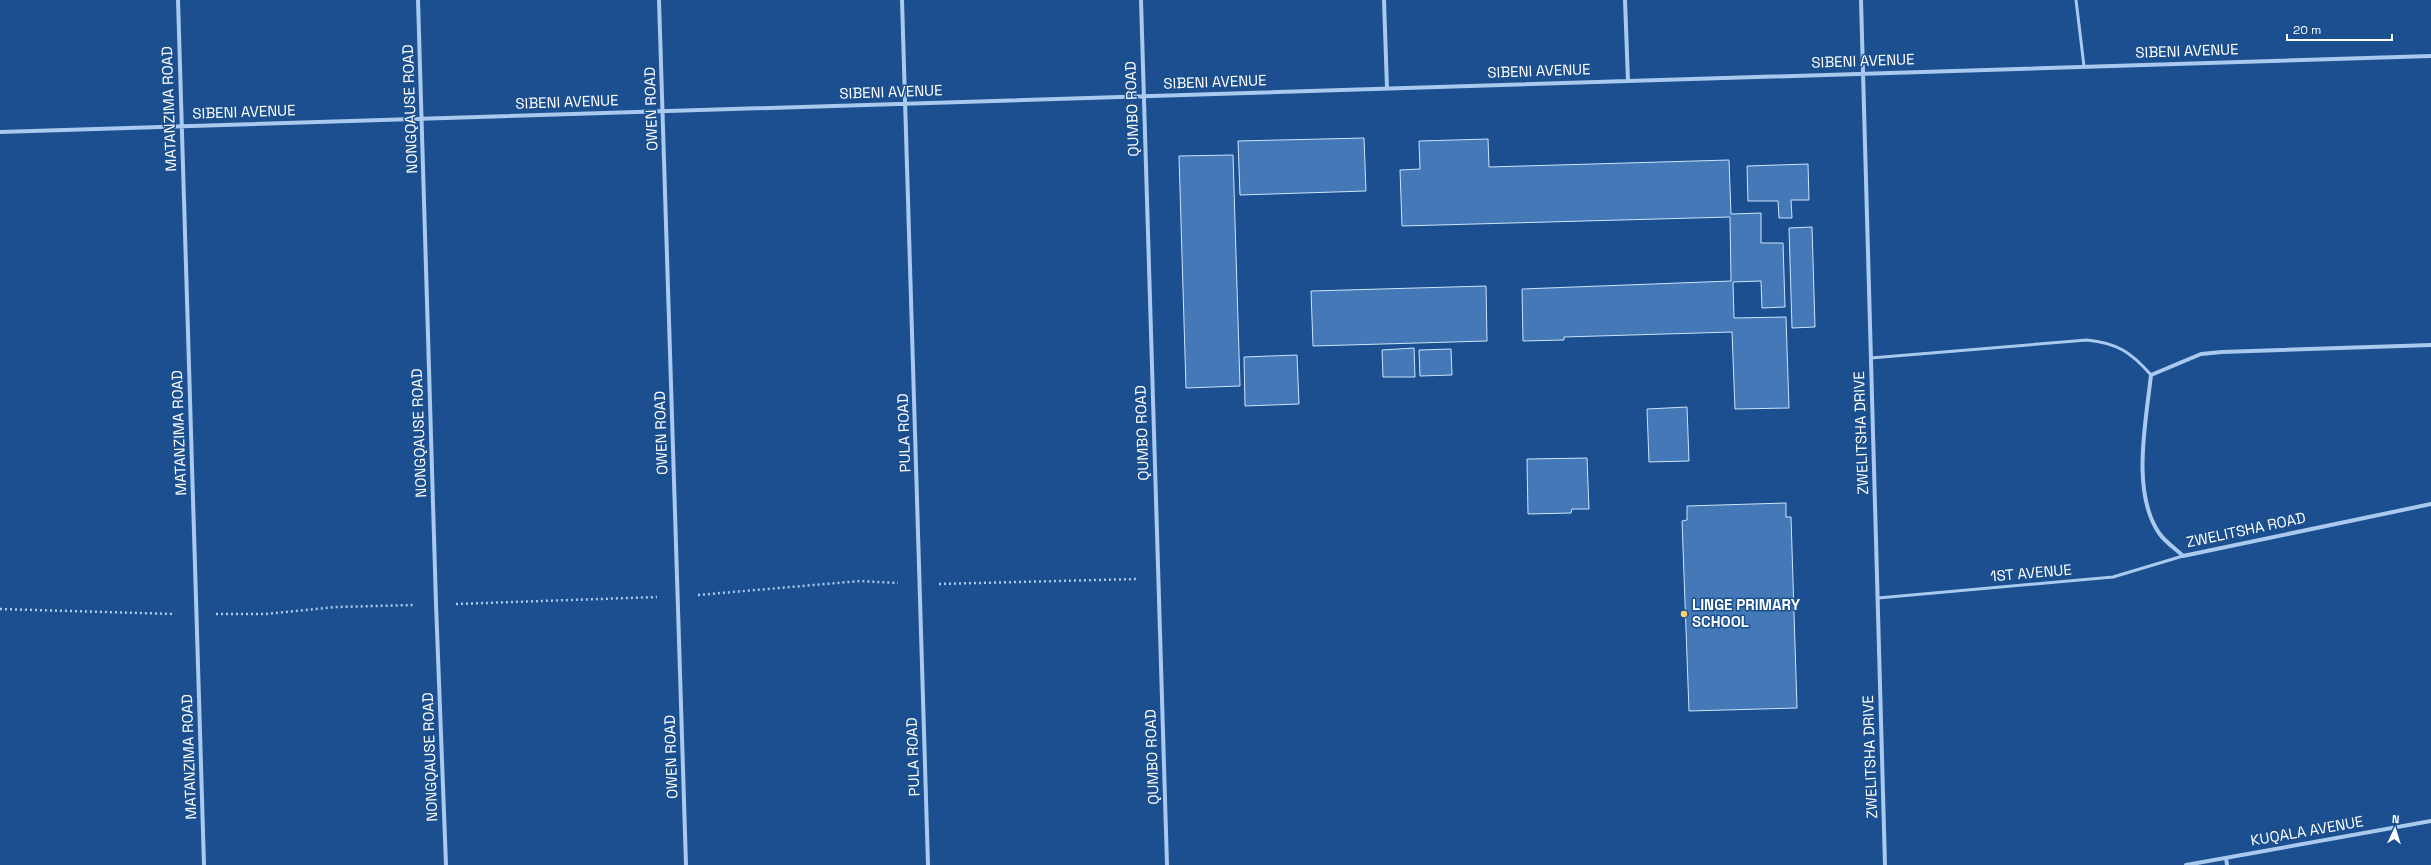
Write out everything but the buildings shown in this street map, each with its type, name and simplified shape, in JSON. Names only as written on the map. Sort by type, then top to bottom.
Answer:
[{"type":"street","name":"MATANZIMA ROAD","points":[[178,0],[204,865]]},
{"type":"street","name":"NONGQAUSE ROAD","points":[[418,0],[436,604],[446,865]]},
{"type":"street","name":"OWEN ROAD","points":[[659,0],[686,865]]},
{"type":"street","name":"PULA ROAD","points":[[902,0],[928,865]]},
{"type":"street","name":"QUMBO ROAD","points":[[1141,0],[1167,865]]},
{"type":"street","points":[[1384,0],[1387,88]]},
{"type":"street","points":[[1625,0],[1628,81]]},
{"type":"street","name":"ZWELITSHA DRIVE","points":[[1861,0],[1885,865]]},
{"type":"street","name":"SIBENI AVENUE","points":[[0,132],[1628,81],[1863,72],[2431,56]]},
{"type":"street","points":[[2151,375],[2201,354],[2431,345]]},
{"type":"street","name":"ZWELITSHA ROAD","points":[[2151,375],[2143,452],[2146,497],[2151,518],[2160,534],[2183,556],[2431,504]]},
{"type":"street","name":"KUQALA AVENUE","points":[[2186,865],[2431,821]]},
{"type":"street","points":[[2226,858],[2227,865]]},
{"type":"lane","points":[[2076,0],[2084,66]]},
{"type":"lane","points":[[1871,358],[2087,340],[2102,342],[2121,348],[2138,360],[2151,375]]},
{"type":"lane","name":"1ST AVENUE","points":[[1878,598],[2113,577],[2183,556]]},
{"type":"path","points":[[0,609],[196,614]]},
{"type":"place","name":"LINGE PRIMARY SCHOOL","points":[[1684,614]]}]
